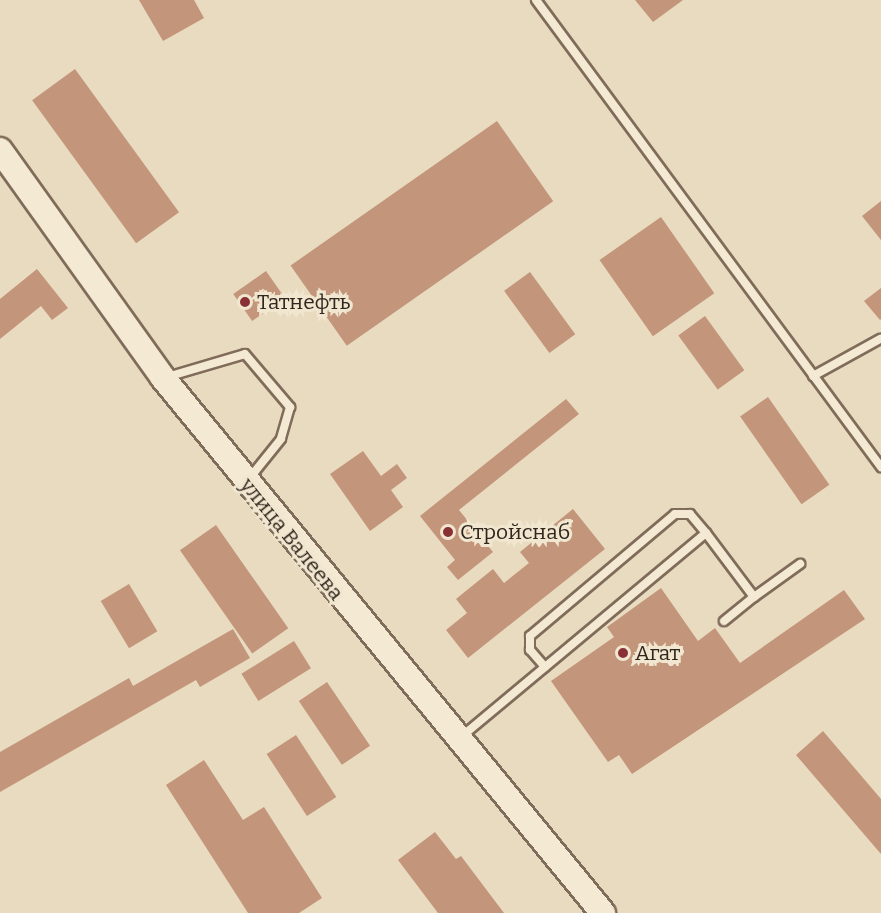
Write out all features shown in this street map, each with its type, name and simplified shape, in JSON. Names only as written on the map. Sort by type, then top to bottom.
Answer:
[{"type":"main road","name":"улица Валеева","points":[[0,150],[163,378],[246,482],[603,913]]},
{"type":"lane","points":[[536,0],[881,467]]},
{"type":"lane","points":[[813,376],[880,339]]},
{"type":"lane","points":[[163,378],[244,354],[290,407],[281,439],[246,482]]},
{"type":"lane","points":[[545,667],[530,650],[530,636],[675,514],[690,514],[754,597]]},
{"type":"lane","points":[[459,739],[706,533]]},
{"type":"lane","points":[[724,621],[800,564]]},
{"type":"building","points":[[139,0],[194,0],[204,18],[163,41]]},
{"type":"building","points":[[635,0],[683,0],[653,22]]},
{"type":"building","points":[[75,69],[179,212],[136,243],[32,100]]},
{"type":"building","points":[[497,121],[553,201],[347,346],[291,266]]},
{"type":"building","points":[[881,201],[881,240],[862,216]]},
{"type":"building","points":[[661,217],[714,293],[653,336],[600,260]]},
{"type":"building","points":[[37,269],[68,308],[52,320],[41,306],[0,339],[0,299]]},
{"type":"building","points":[[266,271],[285,298],[252,321],[233,294]]},
{"type":"building","points":[[530,272],[575,334],[549,353],[504,291]]},
{"type":"building","points":[[881,288],[881,319],[880,320],[864,301]]},
{"type":"building","points":[[705,316],[744,370],[718,390],[678,335]]},
{"type":"building","points":[[768,397],[829,485],[802,504],[740,417]]},
{"type":"building","points":[[566,399],[579,414],[459,510],[493,552],[458,580],[447,567],[455,560],[420,516]]},
{"type":"building","points":[[363,451],[381,476],[397,464],[407,478],[391,490],[403,507],[370,531],[330,474]]},
{"type":"building","points":[[573,509],[605,549],[468,658],[446,630],[467,613],[456,599],[493,569],[504,583],[529,563],[520,552]]},
{"type":"building","points":[[216,525],[288,628],[252,653],[180,550]]},
{"type":"building","points":[[129,584],[157,631],[129,648],[101,601]]},
{"type":"building","points":[[661,588],[698,641],[715,628],[740,663],[844,590],[865,619],[632,774],[619,755],[608,762],[551,681],[614,637],[607,627]]},
{"type":"building","points":[[233,629],[250,658],[200,687],[196,680],[0,792],[0,752],[129,678],[133,686]]},
{"type":"building","points":[[294,641],[311,668],[258,701],[241,674]]},
{"type":"building","points":[[327,682],[370,746],[342,765],[299,701]]},
{"type":"building","points":[[823,731],[881,799],[881,854],[796,755]]},
{"type":"building","points":[[296,735],[336,797],[307,816],[267,754]]},
{"type":"building","points":[[204,760],[243,820],[264,807],[322,898],[299,913],[248,913],[166,785]]},
{"type":"building","points":[[435,832],[456,859],[461,856],[504,913],[438,913],[398,860]]},
{"type":"place","name":"Татнефть","points":[[245,302]]},
{"type":"place","name":"Стройснаб","points":[[448,532]]},
{"type":"place","name":"Агат","points":[[623,653]]}]
